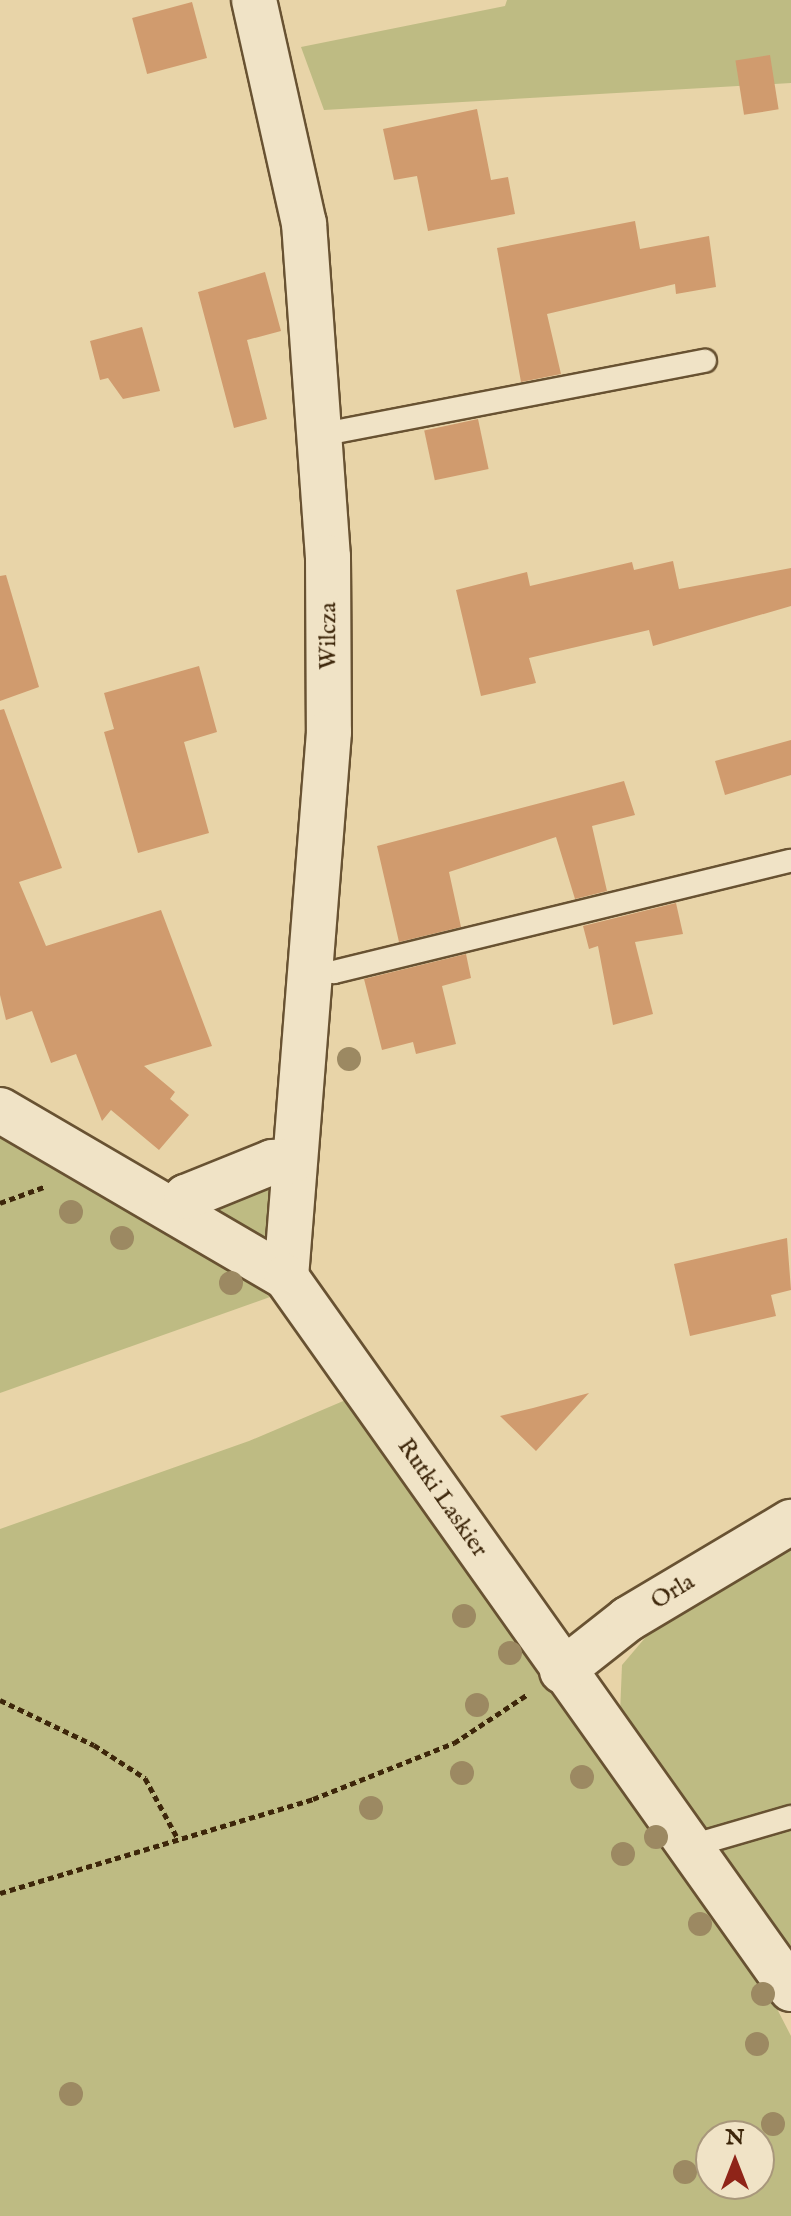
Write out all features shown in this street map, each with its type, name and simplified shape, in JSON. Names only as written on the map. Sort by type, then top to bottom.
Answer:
[{"type":"street","name":"Wilcza","points":[[254,0],[304,223],[328,557],[329,732],[292,1161],[286,1277]]},
{"type":"street","name":"Rutki Laskier","points":[[0,1110],[286,1277],[562,1671],[691,1846],[791,1989]]},
{"type":"street","points":[[173,1209],[186,1197],[272,1162],[292,1161]]},
{"type":"street","name":"Orla","points":[[562,1671],[628,1619],[791,1522]]},
{"type":"lane","points":[[319,435],[705,361]]},
{"type":"lane","points":[[308,969],[334,972],[791,861]]},
{"type":"lane","points":[[691,1846],[791,1817]]},
{"type":"path","points":[[0,1203],[59,1182]]},
{"type":"path","points":[[0,1893],[313,1799],[454,1743],[562,1671]]},
{"type":"path","points":[[0,1700],[94,1745],[145,1778],[178,1839]]},
{"type":"shaded area","points":[[507,0],[791,0],[791,83],[324,110],[301,47],[505,6]]},
{"type":"shaded area","points":[[0,1134],[232,1270],[270,1297],[0,1393]]},
{"type":"shaded area","points":[[271,1186],[267,1251],[206,1212]]},
{"type":"shaded area","points":[[348,1399],[740,1937],[791,2036],[791,2216],[0,2216],[0,1529],[249,1441]]},
{"type":"shaded area","points":[[791,1542],[791,1946],[766,1928],[620,1714],[622,1665],[656,1625]]},
{"type":"building","points":[[192,2],[207,58],[147,74],[132,18]]},
{"type":"building","points":[[770,55],[779,109],[744,115],[735,60]]},
{"type":"building","points":[[477,109],[491,180],[508,177],[515,214],[428,231],[417,176],[394,180],[383,129]]},
{"type":"building","points":[[635,221],[640,249],[709,236],[716,287],[676,294],[675,284],[547,314],[561,374],[521,382],[497,248]]},
{"type":"building","points":[[265,272],[281,331],[247,340],[267,419],[234,428],[198,292]]},
{"type":"building","points":[[142,327],[160,391],[123,399],[108,378],[100,380],[90,341]]},
{"type":"building","points":[[478,419],[489,469],[435,480],[424,430]]},
{"type":"building","points":[[673,561],[679,589],[791,568],[791,606],[653,646],[649,630],[529,658],[536,683],[481,696],[456,590],[527,572],[530,586],[632,562],[634,570]]},
{"type":"building","points":[[6,575],[39,687],[0,701],[0,576]]},
{"type":"building","points":[[199,666],[217,732],[184,742],[209,833],[138,853],[104,732],[114,729],[104,693]]},
{"type":"building","points":[[4,709],[62,868],[19,882],[46,946],[161,910],[212,1046],[144,1066],[175,1092],[170,1099],[189,1115],[159,1150],[111,1110],[102,1121],[76,1054],[51,1063],[32,1011],[6,1020],[0,995],[0,710]]},
{"type":"building","points":[[791,740],[791,775],[725,795],[715,761]]},
{"type":"building","points":[[624,781],[635,815],[592,826],[607,891],[575,899],[556,837],[449,872],[461,927],[399,942],[377,846]]},
{"type":"building","points":[[676,903],[683,934],[635,942],[653,1014],[613,1025],[598,946],[589,949],[583,926]]},
{"type":"building","points":[[466,954],[471,978],[442,986],[456,1044],[416,1054],[413,1042],[382,1050],[364,979]]},
{"type":"building","points":[[787,1238],[791,1290],[771,1295],[776,1316],[690,1336],[674,1264]]},
{"type":"building","points":[[589,1393],[536,1451],[500,1416],[533,1408]]}]
